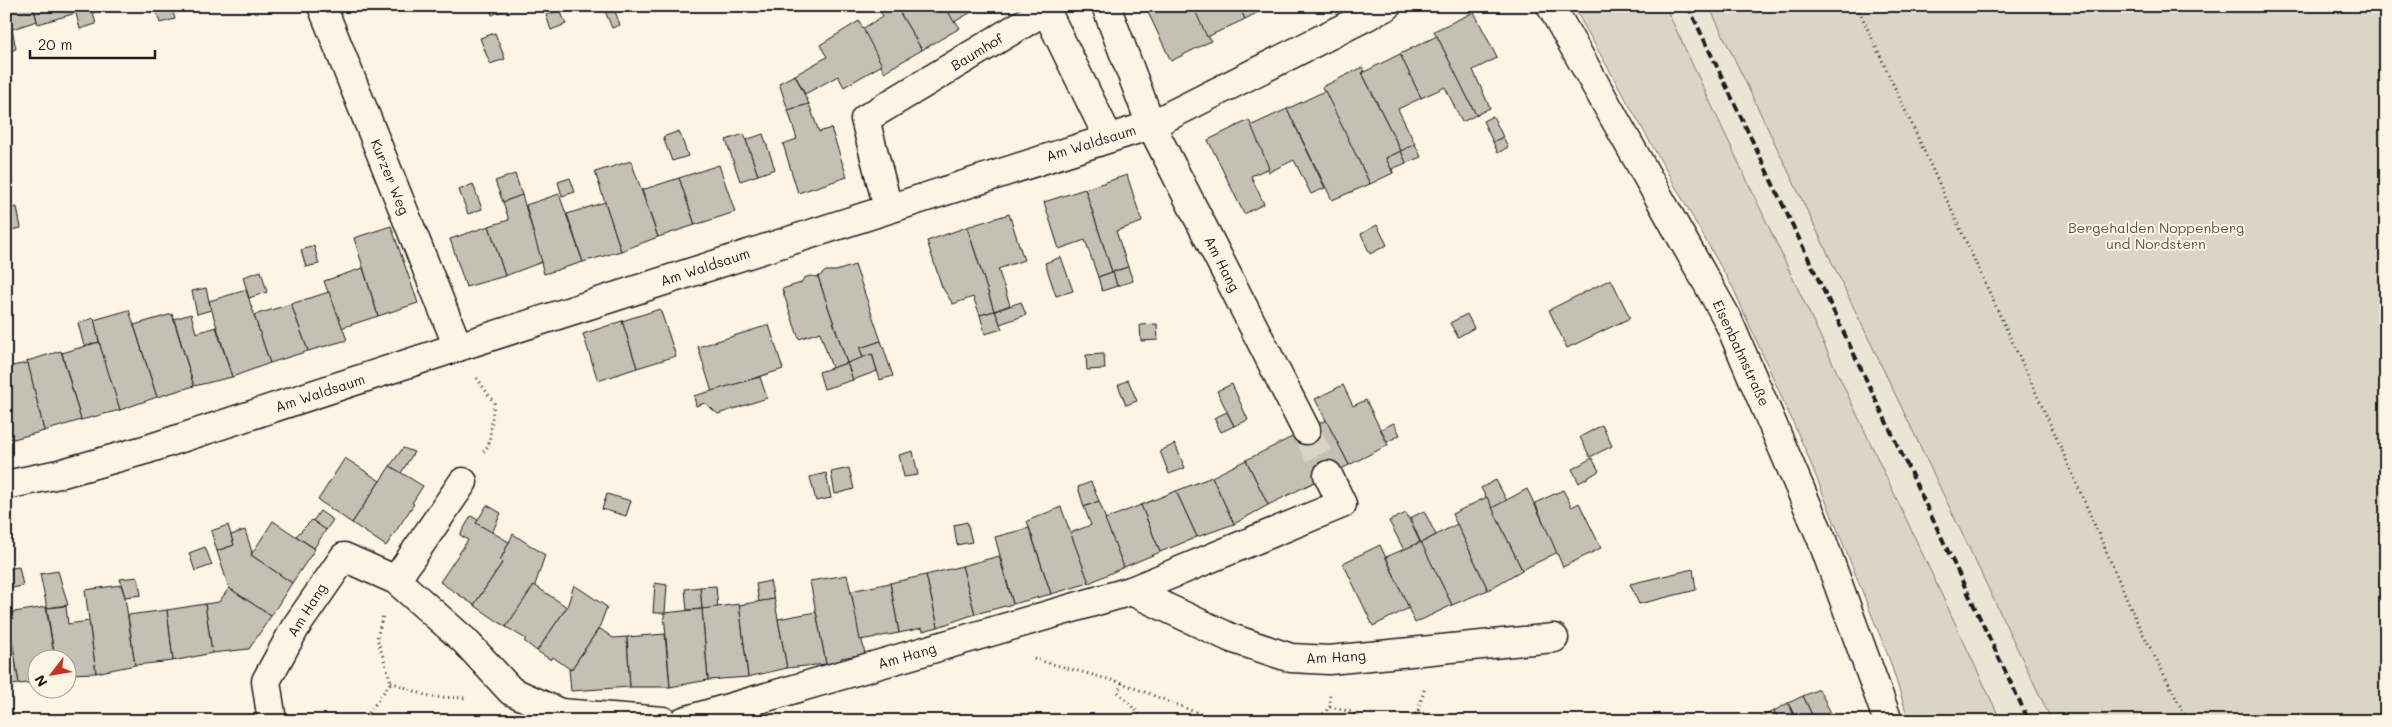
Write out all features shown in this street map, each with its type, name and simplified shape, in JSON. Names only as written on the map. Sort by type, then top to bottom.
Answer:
[{"type":"street","name":"Kurzer Weg","points":[[322,6],[458,347]]},
{"type":"street","name":"Am Hang","points":[[1106,6],[1151,125],[1306,430]]},
{"type":"street","name":"Am Waldsaum","points":[[6,485],[59,474],[148,449],[888,208],[1151,125],[1387,6]]},
{"type":"street","name":"Eisenbahnstraße","points":[[1551,6],[1727,318],[1822,540],[1888,721]]},
{"type":"street","name":"Baumhof","points":[[888,208],[866,119],[1046,10],[1108,138]]},
{"type":"street","name":"Am Hang","points":[[684,721],[1130,591],[1342,504],[1328,475]]},
{"type":"street","points":[[396,580],[463,482]]},
{"type":"street","name":"Am Hang","points":[[272,721],[266,681],[295,628],[344,557],[396,580],[464,641],[511,691],[560,717],[662,721]]},
{"type":"street","name":"Am Hang","points":[[1130,591],[1231,638],[1291,658],[1329,660],[1554,638]]},
{"type":"path","points":[[1857,6],[2054,432],[2138,624],[2188,721]]},
{"type":"path","points":[[458,347],[494,404],[489,444],[463,482]]},
{"type":"path","points":[[391,682],[377,638],[389,594],[396,580]]},
{"type":"path","points":[[1027,660],[1036,658],[1122,683],[1218,721]]},
{"type":"path","points":[[391,682],[430,697],[468,698],[511,691]]},
{"type":"path","points":[[363,721],[391,682]]},
{"type":"path","points":[[1122,683],[1118,692],[1146,721]]},
{"type":"path","points":[[1330,707],[1352,712],[1362,721]]},
{"type":"path","points":[[1418,711],[1441,721]]},
{"type":"shaded area","points":[[1665,6],[1709,6],[2052,721],[2001,721]]},
{"type":"green space","points":[[1573,6],[1665,6],[2001,721],[1909,721],[1889,658],[1807,454],[1734,290]]},
{"type":"green space","name":"Bergehalden Noppenberg und Nordstern","points":[[1709,6],[2386,6],[2386,721],[2052,721]]},
{"type":"building","points":[[6,6],[33,6],[37,21],[6,31]]},
{"type":"building","points":[[33,6],[74,6],[76,13],[38,24]]},
{"type":"building","points":[[74,6],[91,6],[96,24],[80,29]]},
{"type":"building","points":[[155,6],[171,6],[175,19],[160,23]]},
{"type":"building","points":[[489,6],[515,6],[492,15]]},
{"type":"building","points":[[603,6],[613,6],[620,25],[612,28]]},
{"type":"building","points":[[877,6],[896,6],[922,50],[884,72],[862,29],[883,16]]},
{"type":"building","points":[[896,6],[945,6],[960,28],[922,50]]},
{"type":"building","points":[[945,6],[982,6],[954,22]]},
{"type":"building","points":[[1145,6],[1193,6],[1211,41],[1171,61]]},
{"type":"building","points":[[1193,6],[1239,6],[1245,19],[1207,37]]},
{"type":"building","points":[[1239,6],[1270,6],[1245,19]]},
{"type":"building","points":[[560,10],[566,24],[551,30],[546,15]]},
{"type":"building","points":[[1474,12],[1497,58],[1473,70],[1490,108],[1476,115],[1434,31]]},
{"type":"building","points":[[859,21],[882,65],[844,87],[838,76],[805,94],[795,75],[827,57],[820,45]]},
{"type":"building","points":[[12,29],[16,49],[6,52],[6,31]]},
{"type":"building","points":[[495,33],[505,59],[490,64],[480,38]]},
{"type":"building","points":[[1437,36],[1476,115],[1462,122],[1445,87],[1421,98],[1400,54]]},
{"type":"building","points":[[1400,54],[1421,98],[1398,109],[1415,144],[1401,151],[1362,73]]},
{"type":"building","points":[[1363,67],[1364,72],[1362,73],[1401,151],[1386,158],[1393,173],[1370,184],[1322,87]]},
{"type":"building","points":[[795,75],[809,104],[788,110],[779,83]]},
{"type":"building","points":[[1325,91],[1370,184],[1332,200],[1287,109]]},
{"type":"building","points":[[809,104],[819,132],[831,128],[847,177],[798,193],[783,144],[797,139],[788,110]]},
{"type":"building","points":[[1287,109],[1325,188],[1311,194],[1294,160],[1269,172],[1250,126]]},
{"type":"building","points":[[1493,116],[1503,137],[1493,142],[1483,121]]},
{"type":"building","points":[[1249,120],[1269,168],[1251,176],[1264,204],[1244,214],[1208,140]]},
{"type":"building","points":[[679,131],[688,156],[672,161],[663,137]]},
{"type":"building","points":[[744,134],[758,175],[740,181],[726,140]]},
{"type":"building","points":[[763,134],[775,169],[758,175],[746,140]]},
{"type":"building","points":[[1503,137],[1508,147],[1498,153],[1493,142]]},
{"type":"building","points":[[1415,144],[1421,157],[1406,163],[1401,151]]},
{"type":"building","points":[[1401,151],[1406,163],[1392,169],[1393,173],[1386,158]]},
{"type":"building","points":[[631,161],[658,237],[621,251],[595,172]]},
{"type":"building","points":[[719,165],[735,212],[695,225],[679,178]]},
{"type":"building","points":[[515,174],[522,195],[503,202],[495,181]]},
{"type":"building","points":[[1127,175],[1142,222],[1116,231],[1128,267],[1112,272],[1085,189]]},
{"type":"building","points":[[570,178],[575,192],[562,196],[558,182]]},
{"type":"building","points":[[679,178],[695,225],[658,237],[642,190]]},
{"type":"building","points":[[473,184],[482,209],[468,214],[459,190]]},
{"type":"building","points":[[1085,189],[1112,272],[1098,277],[1085,240],[1059,249],[1044,202]]},
{"type":"building","points":[[559,194],[583,262],[544,274],[526,205]]},
{"type":"building","points":[[522,195],[542,262],[505,276],[489,226],[509,220],[503,202]]},
{"type":"building","points":[[605,202],[621,251],[583,262],[567,214]]},
{"type":"building","points":[[17,207],[21,228],[6,231],[6,209]]},
{"type":"building","points":[[1009,214],[1024,260],[998,269],[1010,305],[994,311],[967,227]]},
{"type":"building","points":[[1377,225],[1387,245],[1370,254],[1361,234]]},
{"type":"building","points":[[391,226],[418,303],[378,316],[354,238]]},
{"type":"building","points":[[489,226],[505,276],[466,287],[450,239]]},
{"type":"building","points":[[967,227],[994,311],[980,315],[973,297],[953,304],[942,287],[927,241]]},
{"type":"building","points":[[314,246],[319,264],[306,267],[301,250]]},
{"type":"building","points":[[1061,257],[1073,291],[1056,296],[1045,263]]},
{"type":"building","points":[[855,265],[881,341],[860,348],[863,358],[847,363],[818,277],[826,271],[836,271]]},
{"type":"building","points":[[1128,267],[1133,281],[1117,286],[1113,272]]},
{"type":"building","points":[[363,268],[378,316],[341,328],[324,281]]},
{"type":"building","points":[[261,271],[267,292],[249,298],[243,277]]},
{"type":"building","points":[[1113,272],[1117,286],[1102,291],[1098,277]]},
{"type":"building","points":[[810,276],[818,277],[847,363],[832,368],[820,332],[799,339],[782,289],[801,283],[804,278]]},
{"type":"building","points":[[1611,279],[1630,318],[1567,348],[1549,310]]},
{"type":"building","points":[[206,288],[211,310],[197,314],[192,291]]},
{"type":"building","points":[[246,290],[270,363],[232,377],[209,301]]},
{"type":"building","points":[[329,292],[347,340],[308,351],[291,304]]},
{"type":"building","points":[[1021,302],[1026,315],[1000,324],[995,311]]},
{"type":"building","points":[[291,304],[308,351],[270,363],[254,315]]},
{"type":"building","points":[[660,309],[676,356],[637,368],[622,321]]},
{"type":"building","points":[[129,310],[157,397],[120,410],[104,361],[94,320]]},
{"type":"building","points":[[995,311],[1002,329],[985,334],[980,315]]},
{"type":"building","points":[[172,314],[194,386],[157,397],[134,325]]},
{"type":"building","points":[[191,314],[196,333],[216,327],[232,377],[194,386],[174,319]]},
{"type":"building","points":[[1467,314],[1474,328],[1458,337],[1450,323]]},
{"type":"building","points":[[94,318],[99,342],[84,346],[78,323]]},
{"type":"building","points":[[622,321],[637,368],[598,381],[583,334]]},
{"type":"building","points":[[1157,324],[1158,340],[1141,341],[1140,325]]},
{"type":"building","points":[[769,325],[783,369],[712,392],[698,347]]},
{"type":"building","points":[[881,341],[893,376],[880,380],[872,354],[863,358],[860,348]]},
{"type":"building","points":[[99,342],[120,410],[81,420],[62,353]]},
{"type":"building","points":[[61,351],[81,420],[44,431],[27,361]]},
{"type":"building","points":[[872,354],[877,371],[853,380],[847,363]]},
{"type":"building","points":[[1104,354],[1105,369],[1087,370],[1086,355]]},
{"type":"building","points":[[28,363],[44,431],[6,441],[6,367]]},
{"type":"building","points":[[847,363],[853,380],[824,389],[819,372]]},
{"type":"building","points":[[760,377],[767,398],[718,414],[705,403],[696,406],[694,396]]},
{"type":"building","points":[[1128,380],[1137,401],[1126,405],[1118,385]]},
{"type":"building","points":[[1232,384],[1248,420],[1234,426],[1217,391]]},
{"type":"building","points":[[1343,385],[1353,406],[1366,400],[1388,445],[1349,465],[1315,399]]},
{"type":"building","points":[[1227,412],[1234,426],[1221,432],[1214,418]]},
{"type":"building","points":[[1326,420],[1349,465],[1268,505],[1246,460]]},
{"type":"building","points":[[1394,423],[1400,435],[1387,442],[1381,429]]},
{"type":"building","points":[[1602,425],[1612,446],[1590,457],[1580,437]]},
{"type":"building","points":[[1175,444],[1185,468],[1169,474],[1160,451]]},
{"type":"building","points":[[403,448],[414,452],[401,473],[390,466]]},
{"type":"building","points":[[913,451],[918,475],[904,477],[899,455]]},
{"type":"building","points":[[345,458],[380,481],[352,523],[318,500]]},
{"type":"building","points":[[1592,458],[1599,471],[1579,483],[1572,469]]},
{"type":"building","points":[[1246,460],[1268,505],[1234,524],[1212,477]]},
{"type":"building","points":[[390,466],[423,486],[412,503],[414,504],[386,546],[352,523]]},
{"type":"building","points":[[849,468],[854,489],[835,494],[831,472]]},
{"type":"building","points":[[826,473],[831,498],[816,501],[810,477]]},
{"type":"building","points":[[1212,477],[1234,524],[1197,537],[1176,491]]},
{"type":"building","points":[[1496,480],[1507,501],[1492,508],[1481,488]]},
{"type":"building","points":[[1091,482],[1099,501],[1084,507],[1078,487]]},
{"type":"building","points":[[1527,489],[1558,552],[1522,570],[1492,508]]},
{"type":"building","points":[[1563,490],[1572,507],[1579,503],[1601,548],[1563,567],[1535,503]]},
{"type":"building","points":[[1176,491],[1197,537],[1160,552],[1141,505]]},
{"type":"building","points":[[607,494],[631,501],[626,516],[602,509]]},
{"type":"building","points":[[1487,497],[1522,570],[1488,590],[1452,514]]},
{"type":"building","points":[[1099,501],[1124,567],[1089,583],[1070,533],[1091,525],[1084,507]]},
{"type":"building","points":[[487,505],[501,513],[492,533],[476,523]]},
{"type":"building","points":[[1141,505],[1160,552],[1124,567],[1105,519]]},
{"type":"building","points":[[1061,507],[1089,583],[1051,594],[1027,521]]},
{"type":"building","points":[[320,511],[333,520],[326,530],[313,521]]},
{"type":"building","points":[[1424,511],[1436,535],[1421,543],[1410,518]]},
{"type":"building","points":[[1406,513],[1420,542],[1404,550],[1389,521]]},
{"type":"building","points":[[471,516],[478,520],[476,523],[509,542],[500,561],[502,563],[474,605],[440,582],[468,540],[460,535]]},
{"type":"building","points":[[312,520],[326,530],[314,548],[296,536]]},
{"type":"building","points":[[273,521],[315,549],[292,583],[251,555]]},
{"type":"building","points":[[967,522],[972,542],[957,545],[954,525]]},
{"type":"building","points":[[1457,524],[1488,590],[1452,605],[1421,543]]},
{"type":"building","points":[[228,525],[234,545],[217,551],[211,531]]},
{"type":"building","points":[[1029,528],[1051,594],[1013,604],[995,537]]},
{"type":"building","points":[[245,530],[252,552],[251,555],[292,583],[271,616],[229,588],[217,551],[234,545],[231,535]]},
{"type":"building","points":[[513,534],[545,555],[535,585],[506,627],[474,605],[502,563],[500,561]]},
{"type":"building","points":[[1421,542],[1452,605],[1415,623],[1386,557]]},
{"type":"building","points":[[1380,545],[1409,608],[1373,626],[1343,563]]},
{"type":"building","points":[[205,547],[212,565],[195,571],[189,553]]},
{"type":"building","points":[[999,556],[1013,604],[975,614],[962,566]]},
{"type":"building","points":[[962,566],[975,614],[938,627],[926,575]]},
{"type":"building","points":[[19,567],[23,586],[6,589],[6,569]]},
{"type":"building","points":[[1693,569],[1696,590],[1639,604],[1630,584]]},
{"type":"building","points":[[58,571],[68,605],[47,608],[40,574]]},
{"type":"building","points":[[847,575],[865,654],[841,658],[842,661],[826,664],[810,581]]},
{"type":"building","points":[[926,575],[938,627],[923,631],[922,628],[899,633],[890,583]]},
{"type":"building","points":[[138,577],[141,595],[125,597],[120,579]]},
{"type":"building","points":[[770,581],[774,599],[759,602],[756,584]]},
{"type":"building","points":[[655,583],[667,585],[665,613],[653,613]]},
{"type":"building","points":[[890,583],[899,633],[860,640],[851,591]]},
{"type":"building","points":[[121,585],[125,597],[135,665],[96,673],[85,590]]},
{"type":"building","points":[[534,585],[567,607],[537,651],[524,641],[526,639],[506,627]]},
{"type":"building","points":[[574,585],[607,607],[599,628],[571,670],[553,657],[551,660],[537,651],[567,607]]},
{"type":"building","points":[[716,586],[718,609],[702,609],[700,587]]},
{"type":"building","points":[[700,587],[702,609],[687,610],[685,589]]},
{"type":"building","points":[[229,588],[271,616],[249,649],[212,653],[205,604],[219,602]]},
{"type":"building","points":[[774,597],[787,668],[748,677],[739,605],[774,599]]},
{"type":"building","points":[[205,604],[212,653],[173,661],[167,610]]},
{"type":"building","points":[[739,604],[748,677],[708,680],[702,609]]},
{"type":"building","points":[[66,606],[68,624],[89,621],[96,673],[78,674],[78,650],[53,650],[47,608]]},
{"type":"building","points":[[46,607],[53,650],[28,650],[28,683],[19,684],[8,613]]},
{"type":"building","points":[[6,609],[19,684],[6,686]]},
{"type":"building","points":[[702,609],[708,680],[670,687],[664,613]]},
{"type":"building","points":[[167,610],[173,661],[135,665],[128,615]]},
{"type":"building","points":[[816,612],[826,664],[787,668],[778,619]]},
{"type":"building","points":[[599,628],[613,638],[627,637],[630,687],[571,691],[569,669],[571,670]]},
{"type":"building","points":[[665,634],[670,687],[630,687],[627,637]]},
{"type":"building","points":[[1819,689],[1833,717],[1824,721],[1815,721],[1803,696]]},
{"type":"building","points":[[1803,696],[1815,721],[1797,721],[1788,703]]},
{"type":"building","points":[[1788,703],[1797,721],[1779,721],[1774,711]]},
{"type":"building","points":[[1774,711],[1779,721],[1760,721],[1759,718]]},
{"type":"tunnel","points":[[1306,430],[1328,475]]},
{"type":"railway","points":[[1688,6],[2029,721]]}]
